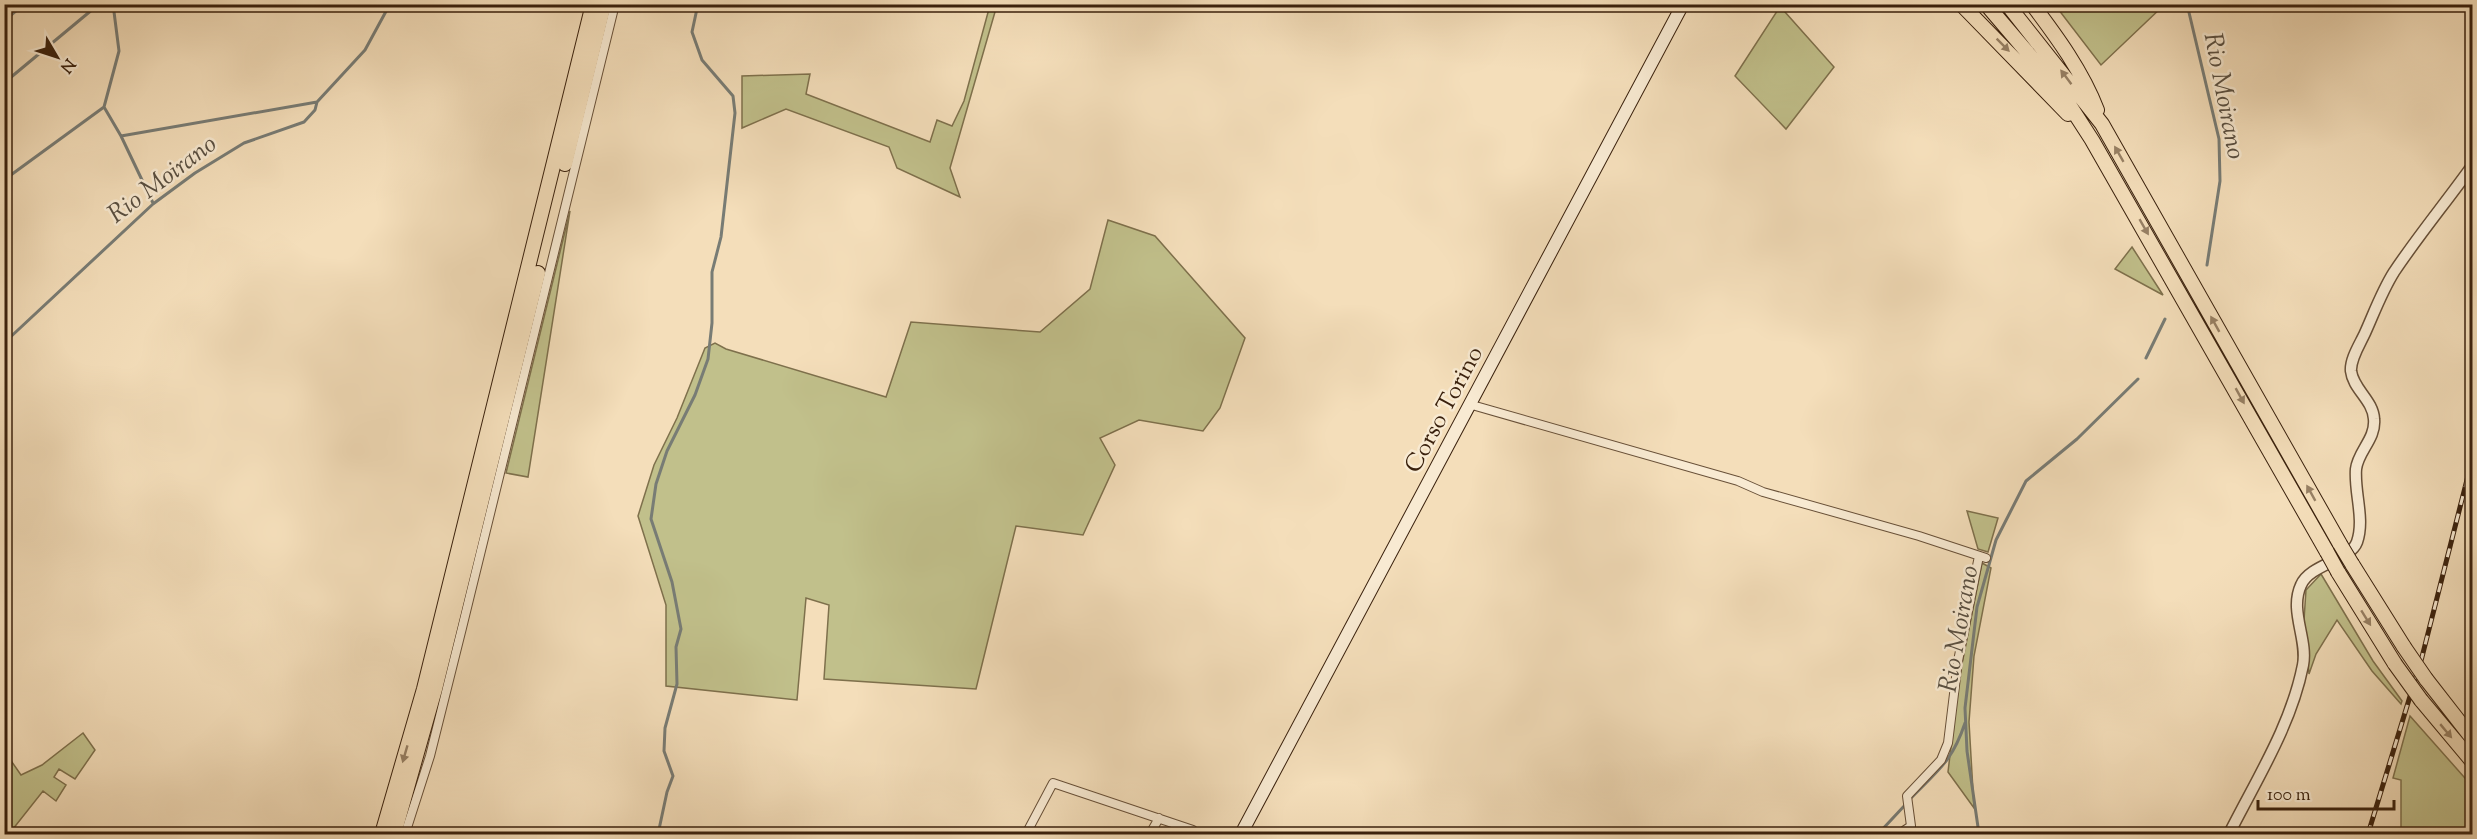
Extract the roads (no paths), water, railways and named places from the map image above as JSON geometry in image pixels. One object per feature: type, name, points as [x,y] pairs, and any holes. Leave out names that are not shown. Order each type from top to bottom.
[{"type":"main road","points":[[382,834],[424,689],[593,4]]},
{"type":"main road","points":[[394,834],[435,689],[604,4]]},
{"type":"main road","name":"Corso Torino","points":[[1241,834],[1472,405],[1683,4]]},
{"type":"main road","points":[[1960,4],[2092,140]]},
{"type":"main road","points":[[1986,4],[2061,92],[2092,140],[2338,572],[2395,664],[2421,700],[2472,761]]},
{"type":"main road","points":[[2007,4],[2102,124],[2352,564],[2426,679],[2472,738]]},
{"type":"main road","points":[[2032,4],[2059,40],[2089,89],[2102,124]]},
{"type":"street","points":[[405,834],[430,756],[615,4]]},
{"type":"street","points":[[2229,834],[2290,715],[2298,688],[2304,662],[2296,604],[2301,585],[2309,574],[2357,543],[2359,528],[2356,468],[2374,433],[2374,418],[2370,403],[2353,380],[2351,369],[2355,353],[2394,273],[2472,166]]},
{"type":"street","points":[[1472,405],[1738,481],[1763,492],[1919,536],[1982,557],[1956,670],[1948,743],[1941,760],[1907,796],[1911,826],[1899,834]]},
{"type":"street","points":[[1026,834],[1053,783],[1193,830],[1196,834]]},
{"type":"street","points":[[1150,834],[1159,818]]},
{"type":"waterway","points":[[4,21],[24,4]]},
{"type":"waterway","points":[[4,83],[99,4]]},
{"type":"waterway","points":[[113,4],[119,51],[104,107],[121,136]]},
{"type":"waterway","name":"Rio Moirano","points":[[4,343],[153,204],[195,173],[244,143],[304,122],[315,110],[317,102],[365,50],[390,4]]},
{"type":"waterway","name":"Rio Moirano","points":[[527,4],[533,4]]},
{"type":"waterway","points":[[658,834],[667,792],[673,776],[664,751],[665,728],[677,684],[676,647],[681,629],[672,582],[651,519],[656,484],[667,451],[695,395],[708,359],[712,323],[712,272],[721,237],[735,113],[733,96],[702,60],[692,32],[698,4]]},
{"type":"waterway","name":"Rio Moirano","points":[[2187,4],[2219,139],[2220,181],[2207,265]]},
{"type":"waterway","points":[[153,203],[121,136],[317,102]]},
{"type":"waterway","points":[[4,180],[104,107]]},
{"type":"waterway","name":"Rio Moirano","points":[[2146,358],[2165,319]]},
{"type":"waterway","name":"Rio Moirano","points":[[1979,834],[1967,751],[1965,708],[1977,607],[1996,540],[2026,481],[2077,439],[2138,379]]},
{"type":"waterway","points":[[1910,799],[1949,757],[1965,723]]},
{"type":"waterway","points":[[1878,834],[1906,804]]},
{"type":"railway","points":[[2368,834],[2422,657],[2472,460]]}]
